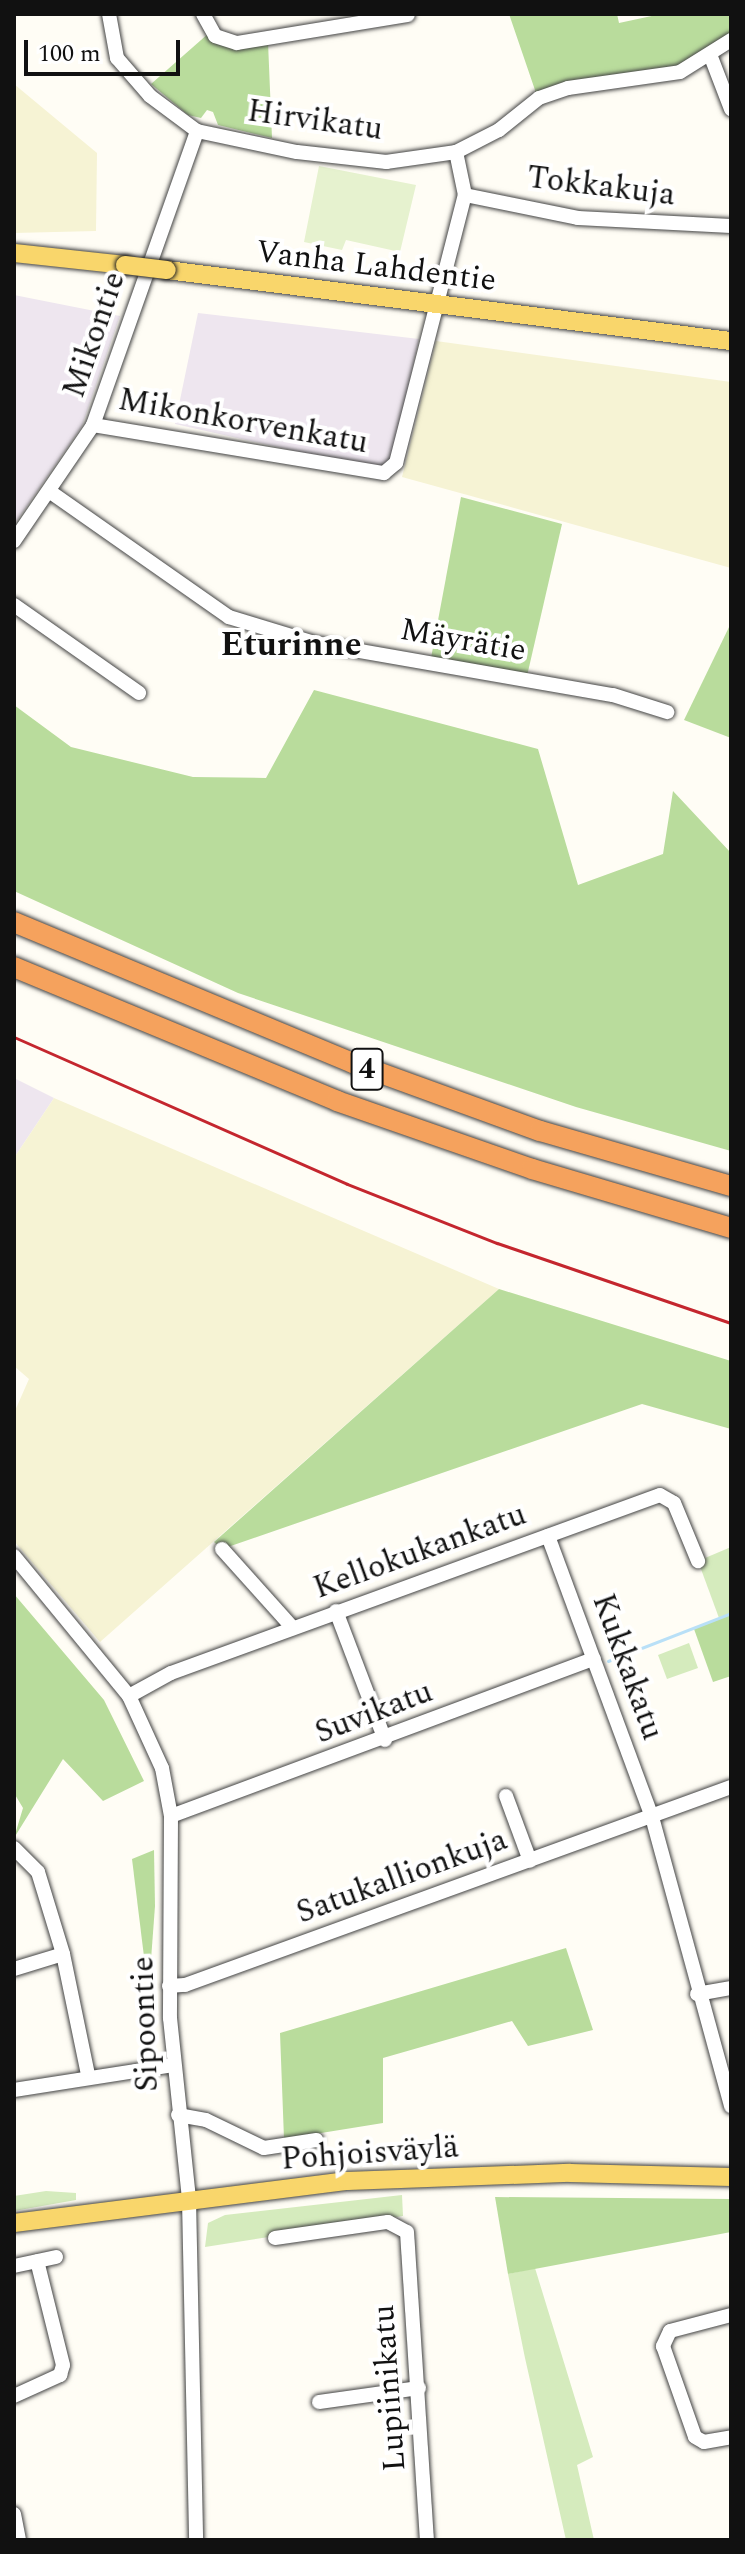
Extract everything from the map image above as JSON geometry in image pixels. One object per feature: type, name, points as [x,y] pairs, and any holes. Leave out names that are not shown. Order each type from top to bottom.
[{"type":"highway","name":"4","points":[[14,922],[353,1063],[540,1131],[731,1186]]},
{"type":"highway","name":"4","points":[[14,967],[337,1101],[532,1169],[731,1228]]},
{"type":"main road","name":"Vanha Lahdentie","points":[[14,253],[731,341]]},
{"type":"main road","name":"Pohjoisväylä","points":[[14,2223],[347,2181],[570,2173],[731,2177]]},
{"type":"street","points":[[109,14],[117,58],[150,96],[197,131]]},
{"type":"street","points":[[203,14],[215,36],[237,43],[408,15]]},
{"type":"street","name":"Hirvikatu","points":[[197,131],[297,152],[386,162],[456,152],[499,130],[539,98],[568,88],[652,79],[711,57],[731,40]]},
{"type":"street","points":[[711,57],[731,109]]},
{"type":"street","name":"Mikontie","points":[[14,541],[93,425],[197,131]]},
{"type":"street","points":[[437,306],[465,195],[456,152]]},
{"type":"street","name":"Tokkakuja","points":[[465,195],[578,218],[731,226]]},
{"type":"street","name":"Mikonkorvenkatu","points":[[93,425],[384,473],[396,463],[437,306]]},
{"type":"street","name":"Mäyrätie","points":[[49,491],[229,617],[314,643],[613,695],[667,712]]},
{"type":"street","points":[[14,605],[139,693]]},
{"type":"street","name":"Kellokukankatu","points":[[129,1696],[171,1673],[660,1495],[674,1503],[698,1561]]},
{"type":"street","name":"Kukkakatu","points":[[548,1536],[652,1817],[697,1994],[731,2106]]},
{"type":"street","points":[[222,1549],[293,1628]]},
{"type":"street","name":"Sipoontie","points":[[14,1556],[129,1696],[162,1768],[171,1816],[169,1986],[173,2065],[189,2200],[196,2540]]},
{"type":"street","points":[[336,1611],[385,1740]]},
{"type":"street","name":"Suvikatu","points":[[171,1816],[385,1740],[594,1659]]},
{"type":"street","name":"Satukallionkuja","points":[[169,1986],[189,1983],[731,1787]]},
{"type":"street","points":[[506,1796],[530,1861]]},
{"type":"street","points":[[14,1848],[38,1872],[63,1954],[88,2075]]},
{"type":"street","points":[[14,1969],[63,1954]]},
{"type":"street","points":[[697,1994],[731,1988]]},
{"type":"street","points":[[14,2090],[88,2075],[173,2065]]},
{"type":"street","points":[[178,2115],[206,2120],[264,2148],[316,2140]]},
{"type":"street","name":"Lupiinikatu","points":[[275,2238],[388,2222],[407,2232],[427,2540]]},
{"type":"street","points":[[14,2266],[56,2257]]},
{"type":"street","points":[[14,2396],[60,2375],[63,2365],[37,2261]]},
{"type":"street","points":[[731,2315],[670,2331],[663,2346],[695,2437],[704,2442],[731,2437]]},
{"type":"street","points":[[319,2402],[419,2388]]},
{"type":"street","points":[[14,2514],[19,2540]]},
{"type":"shaded area","points":[[14,84],[97,153],[96,231],[14,233]]},
{"type":"shaded area","points":[[14,295],[120,316],[82,426],[14,525]]},
{"type":"shaded area","points":[[198,313],[419,339],[392,461],[380,470],[175,424]]},
{"type":"shaded area","points":[[436,341],[731,382],[731,568],[402,477]]},
{"type":"shaded area","points":[[14,1078],[54,1098],[14,1158]]},
{"type":"shaded area","points":[[54,1098],[499,1289],[100,1642],[14,1541],[14,1413],[29,1379],[14,1366],[14,1158]]},
{"type":"green space","points":[[509,14],[617,14],[619,23],[661,14],[731,14],[731,33],[708,54],[676,67],[536,93]]},
{"type":"green space","points":[[209,33],[268,42],[272,138],[218,125],[213,112],[207,110],[201,118],[188,115],[151,84]]},
{"type":"green space","points":[[319,166],[416,185],[400,252],[346,240],[342,250],[304,242]]},
{"type":"green space","points":[[461,497],[562,524],[527,676],[431,658]]},
{"type":"green space","points":[[731,623],[731,738],[684,720]]},
{"type":"green space","points":[[314,690],[538,749],[578,885],[663,854],[673,791],[731,853],[731,1151],[576,1107],[238,993],[14,891],[14,705],[71,747],[193,777],[266,778]]},
{"type":"green space","points":[[499,1289],[731,1361],[731,1429],[642,1404],[222,1549],[214,1542]]},
{"type":"green space","points":[[731,1547],[731,1613],[719,1618],[698,1561]]},
{"type":"green space","points":[[14,1594],[104,1700],[144,1781],[103,1801],[63,1759],[14,1838],[23,1808],[14,1793]]},
{"type":"green space","points":[[731,1613],[731,1676],[713,1682],[694,1629]]},
{"type":"green space","points":[[689,1643],[698,1668],[667,1679],[658,1655]]},
{"type":"green space","points":[[154,1850],[155,1906],[150,1973],[146,1973],[132,1859]]},
{"type":"green space","points":[[566,1948],[593,2030],[528,2046],[512,2021],[383,2058],[383,2123],[284,2139],[280,2033]]},
{"type":"green space","points":[[46,2191],[76,2193],[76,2200],[14,2211],[14,2196]]},
{"type":"green space","points":[[402,2195],[403,2216],[205,2247],[208,2223],[225,2215]]},
{"type":"green space","points":[[495,2197],[731,2199],[731,2232],[508,2274]]},
{"type":"green space","points":[[535,2268],[593,2457],[577,2465],[594,2540],[566,2540],[525,2358],[508,2274]]},
{"type":"waterway","points":[[608,1661],[731,1613]]},
{"type":"railway","points":[[14,1037],[347,1184],[497,1243],[731,1323]]},
{"type":"district","name":"Eturinne","points":[[291,646]]}]
